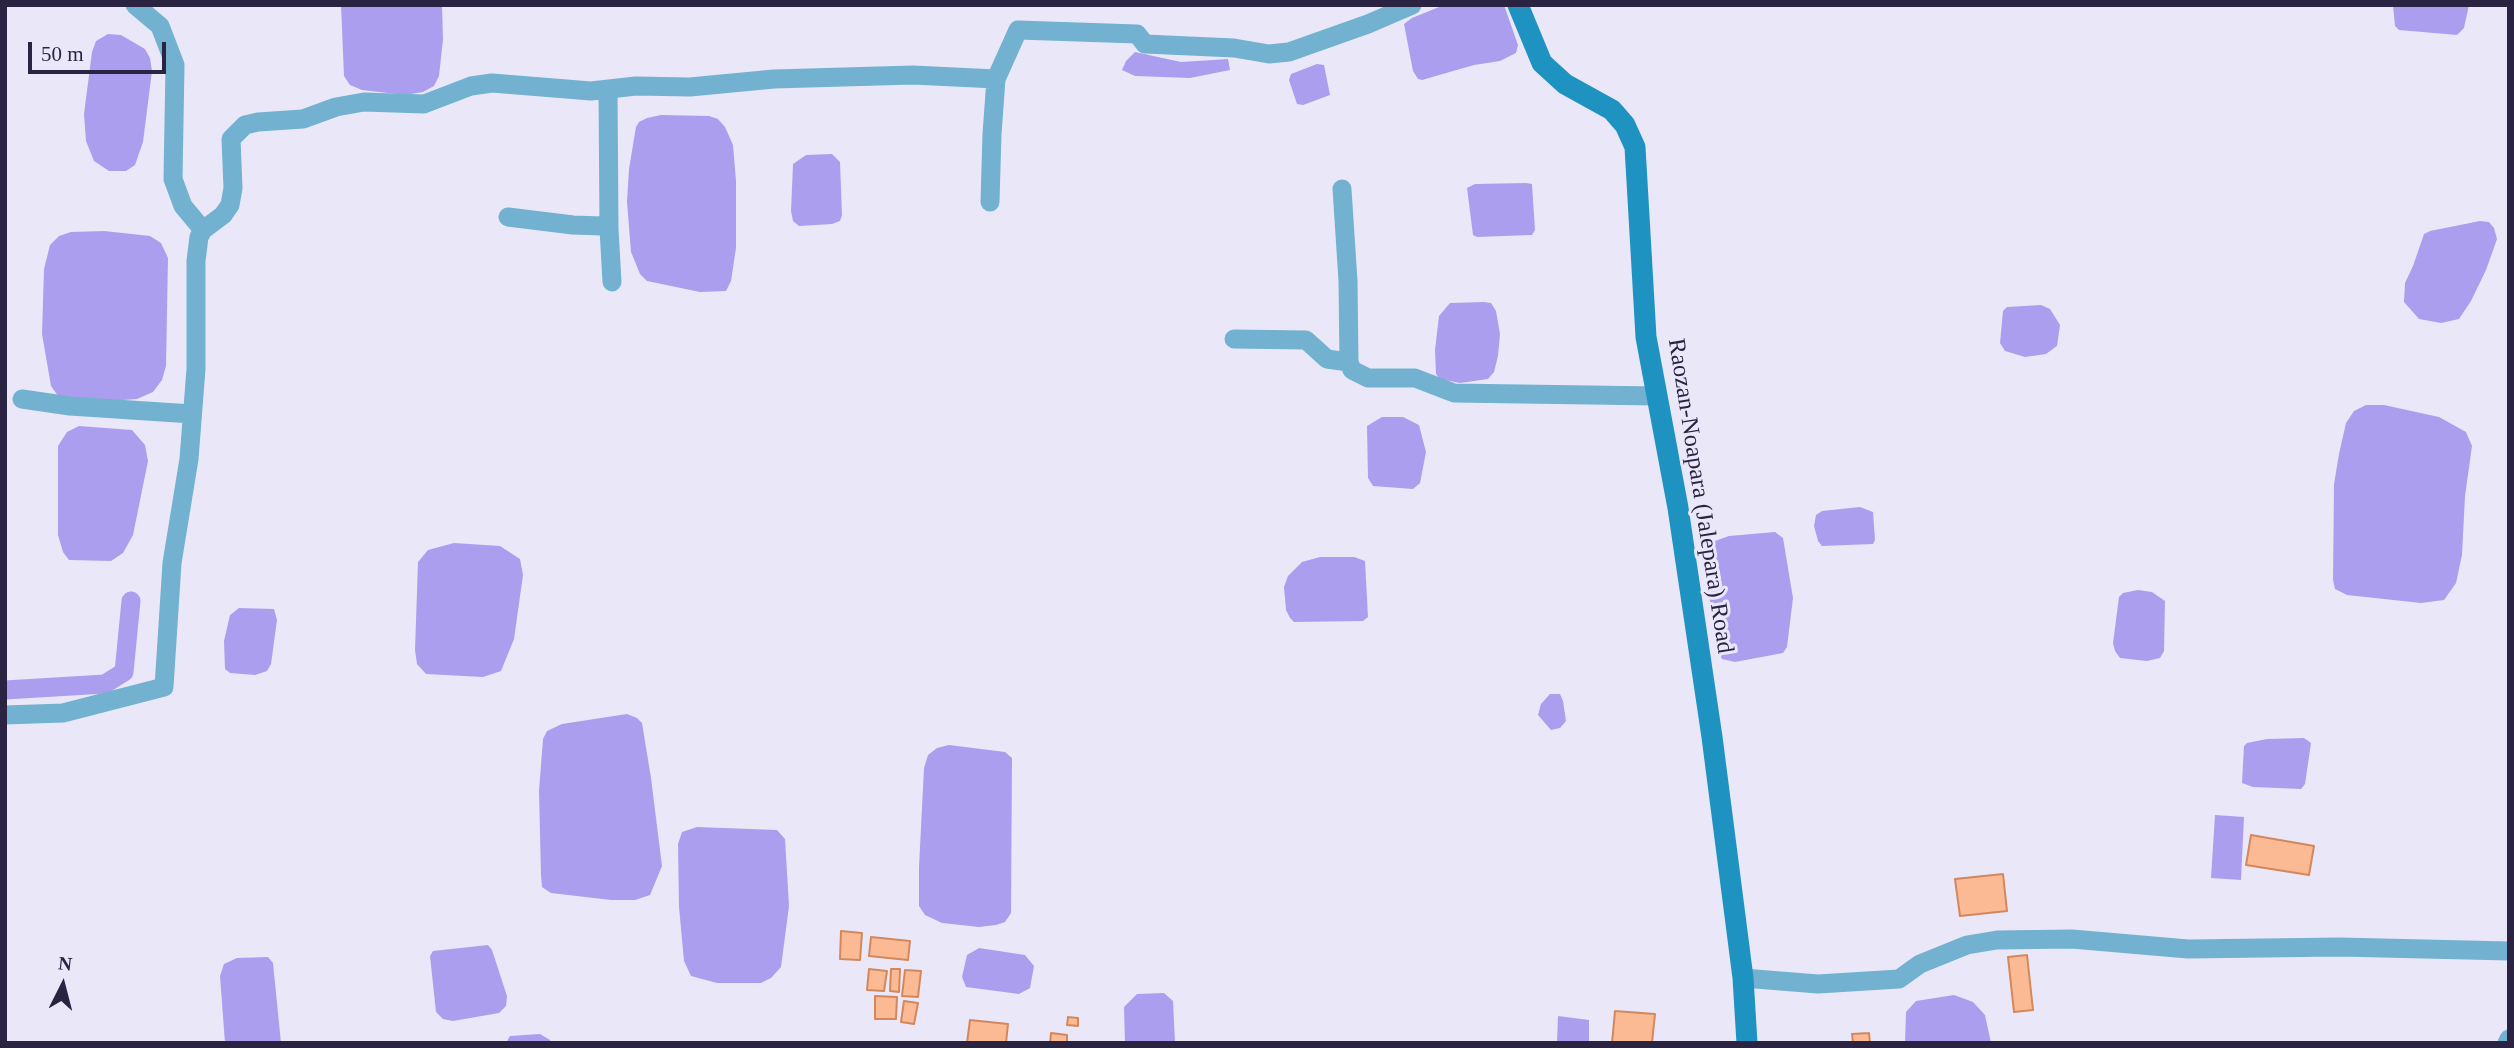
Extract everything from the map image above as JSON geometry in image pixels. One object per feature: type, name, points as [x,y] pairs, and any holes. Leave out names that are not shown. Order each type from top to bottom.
[{"type":"main road","name":"Raozan-Noapara (Jalepara) Road","points":[[1518,5],[1542,63],[1566,84],[1612,110],[1632,136],[1637,165],[1646,337],[1678,508],[1712,737],[1743,978],[1747,1043]]},
{"type":"street","points":[[135,5],[160,26],[175,65],[173,179],[183,206],[203,230]]},
{"type":"street","points":[[990,202],[996,79],[1018,30],[1137,34],[1145,44],[1234,48],[1269,54],[1289,52],[1313,44],[1412,5]]},
{"type":"street","points":[[5,715],[63,713],[164,687],[172,563],[188,459],[196,369],[195,261],[199,237],[203,230],[223,215],[230,205],[233,188],[231,139],[246,125],[303,118],[336,107],[364,102],[424,104],[471,86],[492,83],[591,91],[774,79],[913,75],[996,79]]},
{"type":"street","points":[[608,89],[612,282]]},
{"type":"street","points":[[1342,189],[1348,281],[1349,362],[1352,370],[1368,378],[1415,378],[1454,393],[1657,396]]},
{"type":"street","points":[[508,217],[573,225],[602,226],[609,221]]},
{"type":"street","points":[[1234,339],[1306,340],[1327,359],[1349,362]]},
{"type":"street","points":[[22,399],[70,406],[192,414]]},
{"type":"street","points":[[1743,978],[1818,984],[1899,979],[1920,964],[1967,945],[1997,940],[2072,939],[2188,949],[2340,947],[2509,951]]},
{"type":"shaded area","points":[[341,5],[442,5],[443,39],[439,76],[434,86],[423,92],[405,95],[362,90],[350,85],[344,76]]},
{"type":"shaded area","points":[[1444,5],[1504,5],[1518,45],[1516,53],[1500,61],[1418,79],[1413,71],[1404,24]]},
{"type":"shaded area","points":[[2393,5],[2469,5],[2464,28],[2457,35],[2399,30],[2395,26]]},
{"type":"shaded area","points":[[108,34],[121,35],[145,49],[152,71],[143,142],[135,165],[126,171],[109,171],[94,161],[86,141],[84,114],[92,52],[96,41]]},
{"type":"shaded area","points":[[1135,52],[1181,62],[1228,59],[1230,70],[1190,78],[1135,76],[1122,70]]},
{"type":"shaded area","points":[[1317,64],[1324,65],[1330,95],[1303,105],[1297,104],[1289,80],[1291,74]]},
{"type":"shaded area","points":[[661,115],[709,116],[718,119],[733,145],[736,248],[731,281],[726,291],[700,292],[647,281],[640,274],[631,252],[627,202],[636,127],[647,118]]},
{"type":"shaded area","points":[[832,154],[840,162],[840,221],[799,226],[793,221],[791,211],[793,164],[806,155]]},
{"type":"shaded area","points":[[1475,184],[1532,184],[1535,230],[1532,235],[1473,235],[1467,188]]},
{"type":"shaded area","points":[[2480,221],[2489,222],[2497,239],[2471,301],[2459,319],[2441,323],[2419,319],[2404,302],[2405,283],[2424,234]]},
{"type":"shaded area","points":[[104,231],[150,236],[161,243],[168,258],[166,366],[162,380],[153,392],[137,399],[110,401],[58,396],[51,386],[42,334],[44,269],[50,245],[59,236],[71,232]]},
{"type":"shaded area","points":[[1450,303],[1491,303],[1496,311],[1500,334],[1494,372],[1488,379],[1460,383],[1440,379],[1436,374],[1435,350],[1439,316]]},
{"type":"shaded area","points":[[2041,305],[2050,309],[2060,325],[2057,346],[2046,354],[2025,357],[2005,351],[2000,343],[2003,311],[2007,307]]},
{"type":"shaded area","points":[[2366,405],[2384,405],[2439,417],[2466,432],[2472,446],[2465,496],[2462,555],[2456,583],[2444,600],[2421,603],[2347,595],[2335,589],[2334,484],[2339,454],[2346,423],[2354,411]]},
{"type":"shaded area","points":[[1382,417],[1403,417],[1419,425],[1426,452],[1420,483],[1413,489],[1373,486],[1368,478],[1367,426]]},
{"type":"shaded area","points":[[79,426],[132,430],[145,445],[148,461],[133,535],[123,553],[111,561],[69,560],[63,552],[58,535],[58,446],[67,432]]},
{"type":"shaded area","points":[[1860,507],[1873,512],[1873,544],[1822,546],[1814,526],[1816,515],[1822,511]]},
{"type":"shaded area","points":[[1775,532],[1783,538],[1793,598],[1787,647],[1783,653],[1735,662],[1722,659],[1711,614],[1706,558],[1709,547],[1715,541],[1729,536]]},
{"type":"shaded area","points":[[454,543],[500,546],[520,559],[523,575],[514,639],[501,671],[483,677],[426,674],[417,664],[415,650],[418,562],[428,550]]},
{"type":"shaded area","points":[[1320,557],[1354,557],[1365,561],[1368,617],[1363,621],[1294,622],[1290,618],[1286,610],[1284,587],[1288,576],[1302,562]]},
{"type":"shaded area","points":[[2138,590],[2152,592],[2165,601],[2164,651],[2160,658],[2147,661],[2120,658],[2113,643],[2119,597],[2123,593]]},
{"type":"shaded area","points":[[239,608],[274,609],[277,620],[271,664],[267,671],[255,675],[230,673],[225,669],[224,641],[230,615]]},
{"type":"shaded area","points":[[1550,694],[1560,694],[1566,721],[1560,728],[1551,730],[1538,715],[1541,704]]},
{"type":"shaded area","points":[[627,714],[642,723],[651,778],[662,866],[650,895],[635,900],[611,900],[551,893],[542,887],[541,875],[539,791],[543,739],[547,731],[562,724]]},
{"type":"shaded area","points":[[2304,738],[2311,743],[2305,784],[2301,789],[2253,787],[2242,783],[2244,746],[2247,743],[2267,739]]},
{"type":"shaded area","points":[[949,745],[1005,752],[1012,758],[1011,913],[1005,922],[996,925],[979,927],[942,923],[925,915],[919,906],[924,768],[928,755],[937,748]]},
{"type":"shaded area","points":[[2215,815],[2244,817],[2241,880],[2211,878]]},
{"type":"shaded area","points":[[697,827],[777,830],[785,839],[789,906],[781,967],[771,978],[761,983],[717,983],[691,976],[684,961],[679,907],[678,844],[682,832]]},
{"type":"shaded area","points":[[488,945],[507,996],[506,1006],[499,1013],[453,1021],[443,1019],[436,1012],[430,956],[433,951]]},
{"type":"shaded area","points":[[979,948],[1025,955],[1034,966],[1030,988],[1019,994],[966,987],[962,977],[967,955]]},
{"type":"shaded area","points":[[268,957],[273,963],[281,1043],[225,1043],[220,976],[224,964],[237,958]]},
{"type":"shaded area","points":[[1164,993],[1173,1001],[1175,1043],[1125,1043],[1124,1007],[1137,994]]},
{"type":"shaded area","points":[[1954,995],[1973,1002],[1985,1015],[1991,1043],[1905,1043],[1906,1012],[1916,1001]]},
{"type":"shaded area","points":[[1558,1016],[1589,1020],[1589,1043],[1557,1043]]},
{"type":"shaded area","points":[[540,1034],[551,1043],[506,1043],[510,1036]]},
{"type":"building","points":[[2251,835],[2314,846],[2309,875],[2246,865]]},
{"type":"building","points":[[2003,874],[2007,911],[1960,916],[1955,879]]},
{"type":"building","points":[[841,931],[862,933],[860,960],[840,959]]},
{"type":"building","points":[[871,937],[910,941],[908,960],[869,956]]},
{"type":"building","points":[[2027,955],[2033,1010],[2014,1012],[2008,957]]},
{"type":"building","points":[[869,969],[887,971],[884,991],[867,990]]},
{"type":"building","points":[[891,969],[900,969],[899,992],[890,991]]},
{"type":"building","points":[[905,970],[921,971],[918,997],[902,996]]},
{"type":"building","points":[[875,996],[897,997],[896,1019],[875,1019]]},
{"type":"building","points":[[904,1001],[918,1003],[914,1024],[901,1022]]},
{"type":"building","points":[[1615,1011],[1655,1014],[1652,1043],[1612,1043]]},
{"type":"building","points":[[1068,1017],[1078,1018],[1078,1026],[1067,1025]]},
{"type":"building","points":[[970,1020],[1008,1024],[1006,1043],[967,1043]]},
{"type":"building","points":[[1051,1033],[1067,1035],[1067,1043],[1050,1043]]},
{"type":"building","points":[[1869,1033],[1870,1043],[1853,1043],[1852,1034]]},
{"type":"waterway","points":[[5,690],[105,684],[124,672],[131,601]]}]
